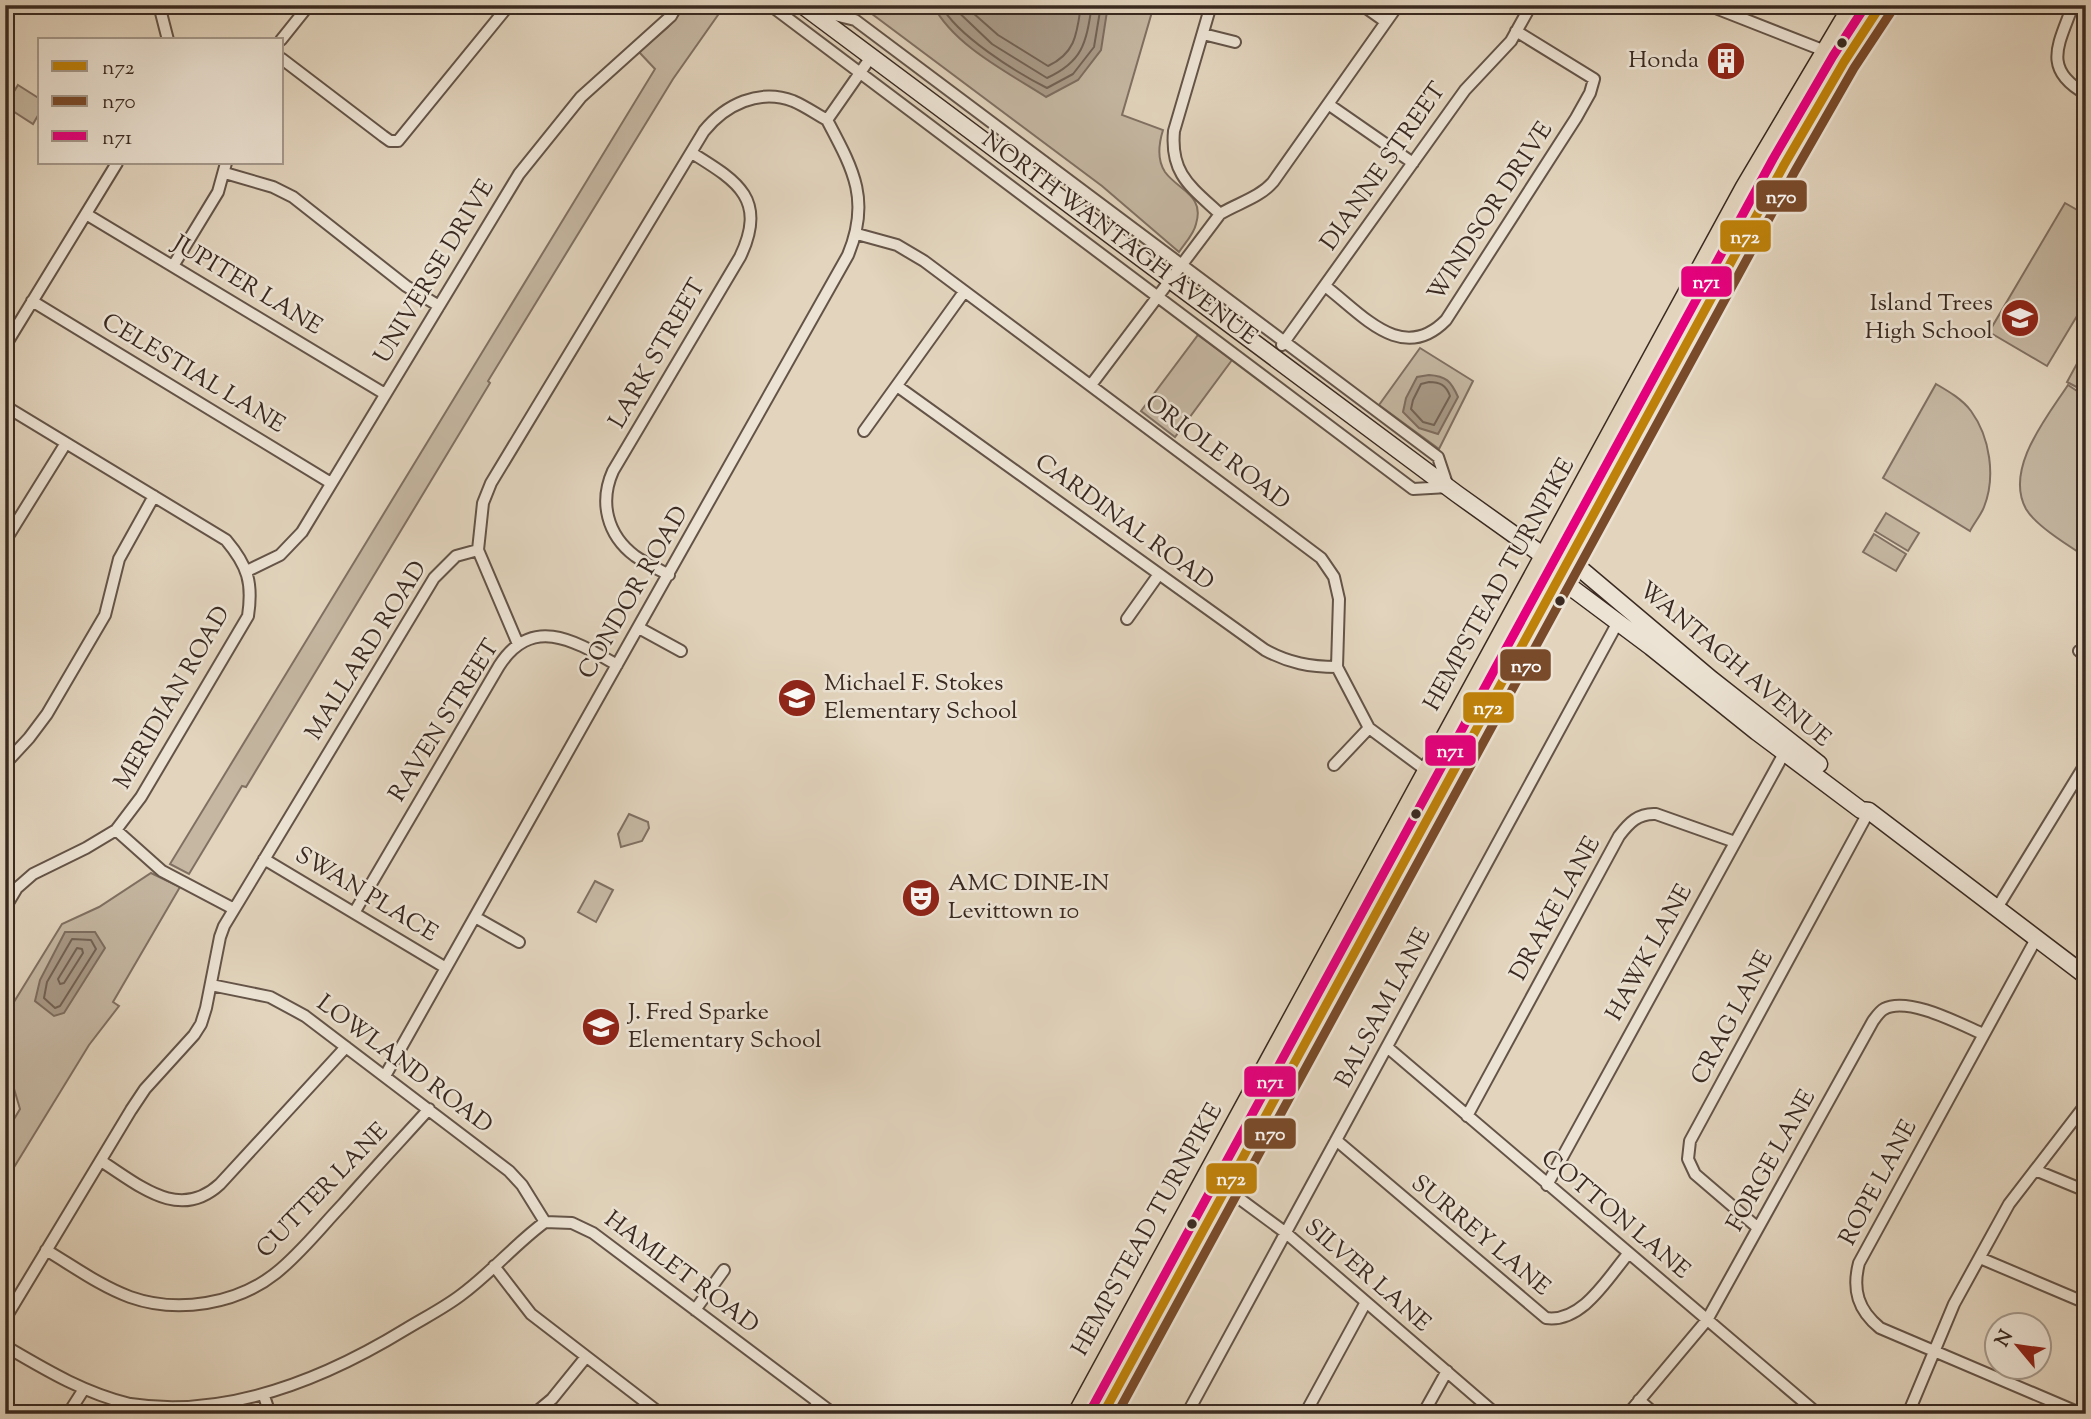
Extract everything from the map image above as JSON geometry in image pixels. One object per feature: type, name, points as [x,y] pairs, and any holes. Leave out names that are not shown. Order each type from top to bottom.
[{"type":"main road","name":"HEMPSTEAD TURNPIKE","points":[[1077,1414],[1756,167],[1853,5]]},
{"type":"main road","name":"HEMPSTEAD TURNPIKE","points":[[1103,1414],[1788,157],[1881,5]]},
{"type":"main road","name":"NORTH WANTAGH AVENUE","points":[[803,6],[1448,487],[1545,556]]},
{"type":"main road","name":"WANTAGH AVENUE","points":[[1545,556],[1562,569],[1572,588],[1787,747]]},
{"type":"main road","name":"WANTAGH AVENUE","points":[[1562,569],[1583,571],[1861,810],[1869,811],[2086,976]]},
{"type":"main road","points":[[1330,948],[1350,960]]},
{"type":"main road","points":[[1266,1114],[1283,1060],[1331,970],[1333,961],[1330,948]]},
{"type":"street","points":[[159,5],[167,38]]},
{"type":"street","points":[[283,38],[309,5]]},
{"type":"street","points":[[284,61],[390,141],[398,141],[509,5]]},
{"type":"street","name":"UNIVERSE DRIVE","points":[[247,571],[279,555],[302,532],[519,174],[581,97],[671,16],[677,5]]},
{"type":"street","name":"NORTH WANTAGH AVENUE","points":[[770,5],[1413,489],[1448,487],[1437,457],[855,20],[803,6]]},
{"type":"street","points":[[1211,5],[1174,131],[1173,157],[1186,182],[1220,214]]},
{"type":"street","points":[[1362,5],[1386,22]]},
{"type":"street","points":[[1091,385],[1220,214],[1266,190],[1398,5]]},
{"type":"street","name":"DIANNE STREET","points":[[1274,356],[1465,90],[1505,48],[1531,5]]},
{"type":"street","points":[[1708,5],[1825,51],[1844,62]]},
{"type":"street","points":[[2073,5],[2056,52],[2056,65],[2063,78],[2086,94]]},
{"type":"street","name":"WINDSOR DRIVE","points":[[1325,286],[1383,331],[1398,338],[1410,340],[1423,337],[1436,331],[1446,320],[1591,93],[1594,79],[1516,31]]},
{"type":"street","points":[[1203,34],[1236,42]]},
{"type":"street","points":[[518,644],[478,550],[483,503],[491,483],[714,119],[731,106],[766,97],[795,102],[827,120],[872,57]]},
{"type":"street","points":[[1328,104],[1413,163]]},
{"type":"street","name":"CONDOR ROAD","points":[[385,1076],[839,273],[857,234],[859,200],[855,177],[827,120]]},
{"type":"street","name":"LARK STREET","points":[[669,575],[635,556],[620,541],[609,523],[606,494],[613,471],[740,257],[750,232],[750,209],[742,190],[730,177],[692,153]]},
{"type":"street","points":[[5,345],[116,164]]},
{"type":"street","points":[[173,266],[218,192],[226,168],[293,197],[406,286],[439,306]]},
{"type":"street","name":"JUPITER LANE","points":[[86,214],[386,394]]},
{"type":"street","name":"ORIOLE ROAD","points":[[857,234],[912,253],[1321,558],[1334,577],[1339,599],[1337,667],[1369,728],[1446,782]]},
{"type":"street","points":[[864,431],[964,292]]},
{"type":"street","name":"CELESTIAL LANE","points":[[32,302],[331,483]]},
{"type":"street","name":"CARDINAL ROAD","points":[[897,386],[1265,650],[1298,665],[1337,667]]},
{"type":"street","name":"MERIDIAN ROAD","points":[[5,406],[226,540],[239,555],[247,571],[250,600],[248,616],[141,797],[116,830],[33,874],[17,888],[5,908]]},
{"type":"street","points":[[5,541],[66,443]]},
{"type":"street","points":[[5,764],[47,714],[99,626],[111,598],[119,559],[154,496]]},
{"type":"street","name":"MALLARD ROAD","points":[[5,1318],[145,1089],[194,1035],[206,1008],[219,937],[434,578],[456,556],[478,550]]},
{"type":"street","points":[[1127,619],[1159,574]]},
{"type":"street","name":"BALSAM LANE","points":[[1187,1414],[1618,622]]},
{"type":"street","points":[[639,628],[681,651]]},
{"type":"street","name":"RAVEN STREET","points":[[354,913],[507,654],[518,644],[533,638],[554,636],[576,643],[617,665]]},
{"type":"street","points":[[1334,765],[1369,728]]},
{"type":"street","name":"HAWK LANE","points":[[1547,1185],[1787,747]]},
{"type":"street","points":[[1997,908],[2086,763]]},
{"type":"street","name":"CRAG LANE","points":[[1758,1228],[1695,1174],[1688,1159],[1690,1141],[1869,811]]},
{"type":"street","name":"DRAKE LANE","points":[[1467,1116],[1628,824],[1643,815],[1656,814],[1735,842]]},
{"type":"street","points":[[116,830],[162,871],[234,909]]},
{"type":"street","name":"SWAN PLACE","points":[[264,859],[446,968]]},
{"type":"street","points":[[475,917],[519,942]]},
{"type":"street","name":"ROPE LANE","points":[[2036,939],[1859,1262],[1856,1294],[1868,1318],[1880,1328],[2082,1414]]},
{"type":"street","name":"LOWLAND ROAD","points":[[211,985],[252,992],[283,1002],[305,1016],[509,1171],[522,1185],[545,1222]]},
{"type":"street","name":"FORGE LANE","points":[[1628,1414],[1707,1320],[1866,1033],[1881,1012],[1894,1006],[1914,1007],[1983,1034]]},
{"type":"street","points":[[101,1161],[170,1200],[192,1201],[204,1196],[220,1184],[346,1047]]},
{"type":"street","name":"COTTON LANE","points":[[1387,1047],[1818,1414]]},
{"type":"street","points":[[1908,1414],[1954,1304],[2009,1205],[2086,1104]]},
{"type":"street","name":"CUTTER LANE","points":[[46,1250],[111,1289],[149,1302],[199,1304],[237,1295],[262,1283],[294,1257],[429,1109]]},
{"type":"street","name":"SURREY LANE","points":[[1336,1140],[1546,1318],[1567,1318],[1580,1310],[1628,1254]]},
{"type":"street","points":[[2035,1170],[2086,1191]]},
{"type":"street","name":"SILVER LANE","points":[[1206,1177],[1286,1233],[1496,1414]]},
{"type":"street","points":[[5,1346],[60,1378],[131,1404],[172,1411],[230,1404],[318,1378],[367,1353],[458,1297],[545,1222]]},
{"type":"street","name":"HAMLET ROAD","points":[[545,1222],[572,1223],[593,1233],[834,1414]]},
{"type":"street","points":[[1980,1258],[2086,1303]]},
{"type":"street","points":[[494,1266],[531,1314],[661,1414]]},
{"type":"street","points":[[695,1310],[724,1270]]},
{"type":"street","points":[[1305,1414],[1366,1302]]},
{"type":"street","points":[[534,1414],[552,1399],[586,1357]]},
{"type":"street","points":[[1423,1414],[1447,1371]]},
{"type":"street","points":[[68,1414],[84,1389]]},
{"type":"street","points":[[264,1396],[270,1414]]},
{"type":"street","points":[[1639,1400],[1655,1414]]},
{"type":"street","points":[[810,1414],[818,1402]]},
{"type":"shaded area","points":[[687,5],[725,5],[673,79],[488,381],[490,383],[246,787],[242,786],[189,874],[170,864],[655,69],[639,52],[668,27]]},
{"type":"shaded area","points":[[860,5],[1154,5],[1122,115],[1163,130],[1160,140],[1162,167],[1197,206],[1195,228],[1179,252],[1102,186]]},
{"type":"shaded area","points":[[18,85],[38,98],[38,115],[33,124],[5,106]]},
{"type":"shaded area","points":[[2065,203],[2086,215],[2086,301],[2047,366],[1989,332]]},
{"type":"shaded area","points":[[1198,335],[1232,360],[1175,437],[1141,411]]},
{"type":"shaded area","points":[[2086,347],[2086,392],[2067,382]]},
{"type":"shaded area","points":[[1420,348],[1473,381],[1439,449],[1379,405]]},
{"type":"shaded area","points":[[1936,384],[1959,399],[1971,411],[1987,445],[1990,470],[1988,495],[1983,510],[1970,531],[1883,478]]},
{"type":"shaded area","points":[[2068,385],[2086,397],[2086,557],[2037,522],[2026,509],[2021,494],[2020,477],[2031,444]]},
{"type":"shaded area","points":[[1886,513],[1919,533],[1908,551],[1875,531]]},
{"type":"shaded area","points":[[1874,534],[1906,554],[1896,571],[1863,552]]},
{"type":"shaded area","points":[[629,814],[648,822],[649,828],[642,841],[621,847],[618,834]]},
{"type":"shaded area","points":[[151,873],[180,887],[113,1002],[119,1006],[89,1045],[5,1182],[5,1134],[20,1109],[12,1082],[9,1010],[62,924],[99,907]]},
{"type":"shaded area","points":[[595,881],[613,890],[596,922],[578,912]]},
{"type":"water","points":[[933,5],[1108,5],[1101,50],[1078,80],[1046,97],[968,46],[942,20]]},
{"type":"water","points":[[1429,375],[1447,380],[1458,397],[1438,434],[1419,428],[1403,412],[1406,398],[1417,377]]},
{"type":"water","points":[[65,932],[95,932],[105,948],[64,1013],[54,1016],[35,1001],[40,980]]},
{"type":"transit line","name":"n71","points":[[1092,1408],[1773,159],[1866,5]]},
{"type":"transit line","name":"n72","points":[[1103,1414],[1784,165],[1881,5]]},
{"type":"transit line","name":"n70","points":[[1117,1414],[1795,171],[1854,68],[1891,12]]},
{"type":"place","name":"Honda","points":[[1726,61]]},
{"type":"place","name":"Island Trees High School","points":[[2020,318]]},
{"type":"place","name":"Michael F. Stokes Elementary School","points":[[797,698]]},
{"type":"place","name":"AMC DINE-IN Levittown 10","points":[[921,898]]},
{"type":"place","name":"J. Fred Sparke Elementary School","points":[[601,1027]]}]
